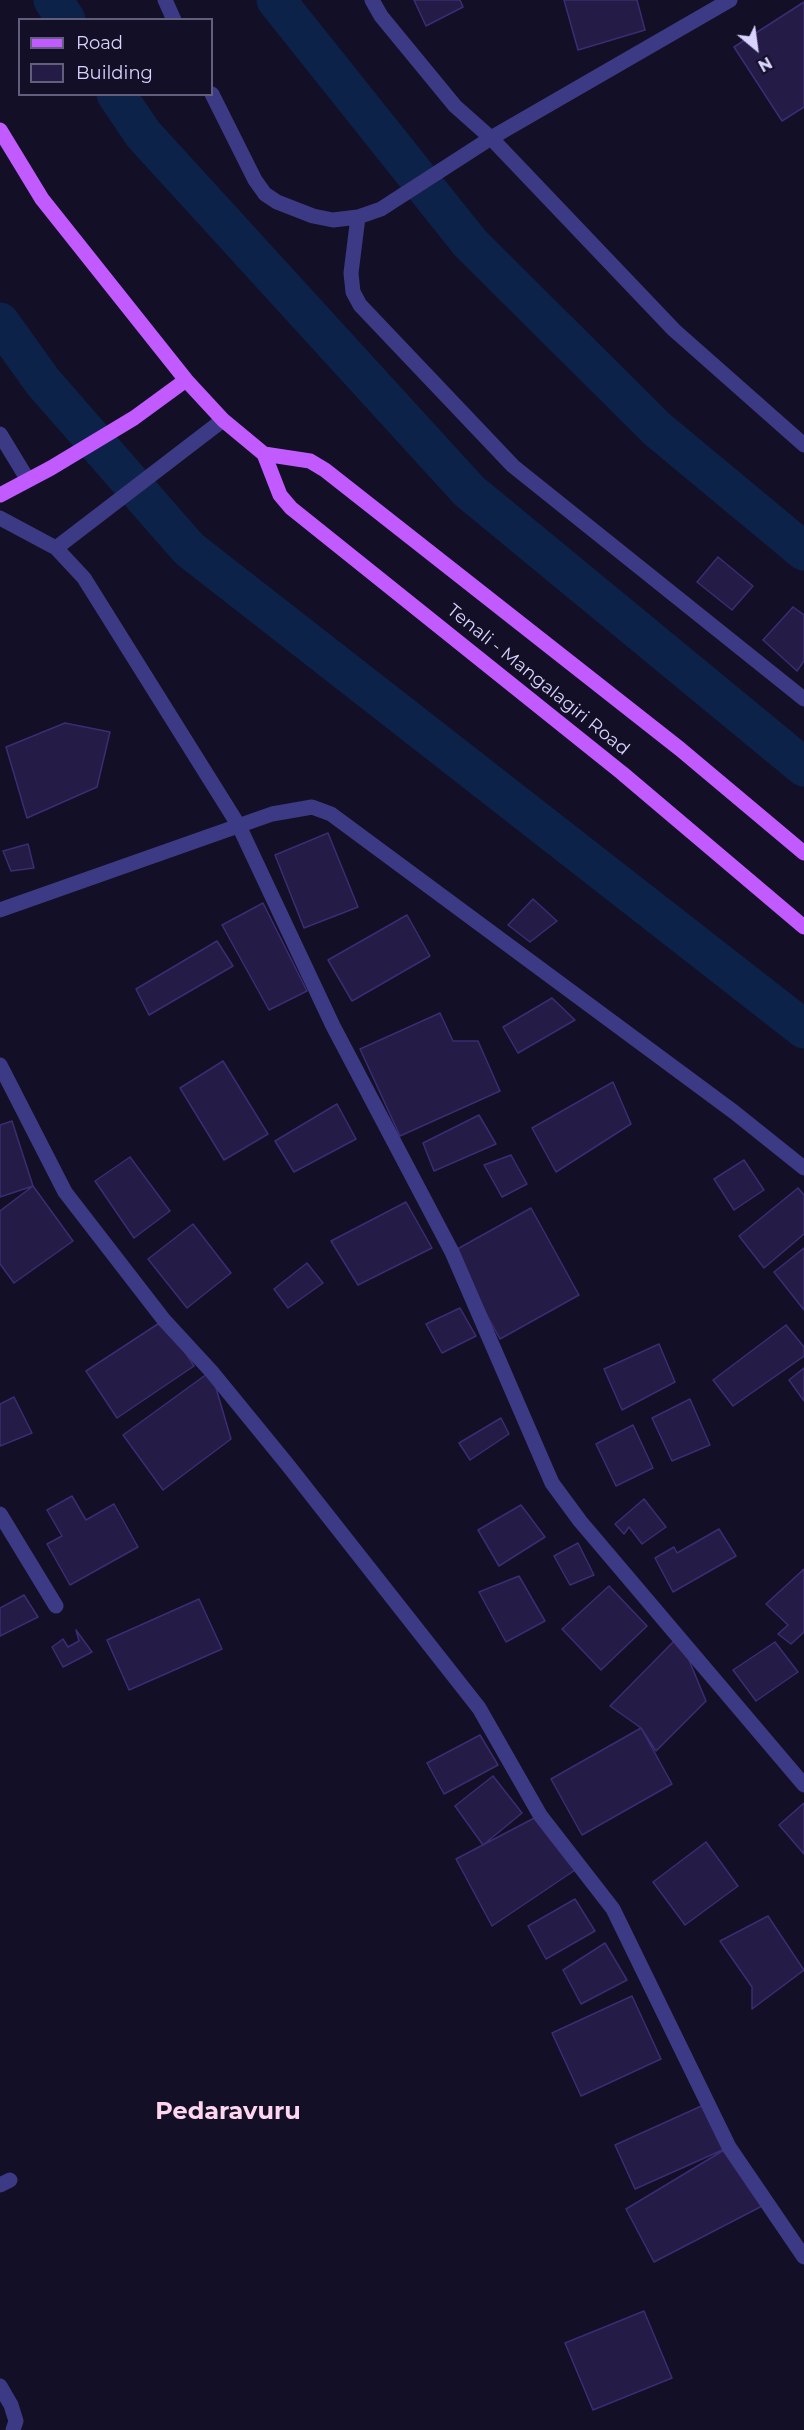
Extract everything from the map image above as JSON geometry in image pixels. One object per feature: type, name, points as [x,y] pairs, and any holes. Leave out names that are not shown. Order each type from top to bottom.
[{"type":"main road","points":[[0,130],[42,199],[186,381],[223,420],[264,454],[310,461],[325,470],[680,749],[804,853]]},
{"type":"main road","points":[[0,495],[51,468],[134,418],[186,381]]},
{"type":"main road","name":"Tenali - Mangalagiri Road","points":[[264,454],[280,495],[291,508],[622,773],[804,927]]},
{"type":"street","points":[[165,0],[173,18]]},
{"type":"street","points":[[372,0],[381,16],[455,105],[491,138],[674,330],[804,445]]},
{"type":"street","points":[[213,96],[255,180],[265,194],[278,202],[313,216],[333,220],[358,217],[381,209],[491,138],[730,0]]},
{"type":"street","points":[[358,217],[351,273],[353,292],[360,305],[513,466],[804,699]]},
{"type":"street","points":[[56,548],[223,420]]},
{"type":"street","points":[[0,434],[28,480]]},
{"type":"street","points":[[0,518],[56,548],[84,578],[239,826],[333,1026],[452,1252],[552,1483],[580,1521],[804,1785]]},
{"type":"street","points":[[0,910],[239,826],[292,809],[312,807],[331,814],[734,1112],[804,1168]]},
{"type":"street","points":[[0,1065],[65,1192],[164,1320],[211,1371],[287,1464],[478,1708],[540,1815],[613,1909],[729,2147],[804,2257]]},
{"type":"street","points":[[0,1514],[56,1606]]},
{"type":"street","points":[[0,2386],[11,2405],[16,2421],[14,2430]]},
{"type":"building","points":[[414,0],[460,0],[463,7],[426,26]]},
{"type":"building","points":[[564,0],[637,0],[645,30],[578,50]]},
{"type":"building","points":[[804,2],[804,107],[782,121],[734,47]]},
{"type":"building","points":[[718,557],[753,586],[732,610],[697,582]]},
{"type":"building","points":[[793,607],[804,615],[804,661],[797,671],[763,640]]},
{"type":"building","points":[[65,723],[110,732],[97,787],[27,818],[6,747]]},
{"type":"building","points":[[328,833],[358,907],[304,928],[275,855]]},
{"type":"building","points":[[28,844],[34,868],[11,871],[3,851]]},
{"type":"building","points":[[533,899],[557,921],[530,942],[508,925]]},
{"type":"building","points":[[263,903],[307,991],[269,1010],[222,925]]},
{"type":"building","points":[[407,915],[430,956],[352,1001],[328,960]]},
{"type":"building","points":[[217,941],[233,966],[149,1015],[136,989]]},
{"type":"building","points":[[552,998],[575,1020],[518,1053],[503,1027]]},
{"type":"building","points":[[440,1013],[453,1041],[478,1041],[500,1091],[400,1136],[360,1049]]},
{"type":"building","points":[[223,1061],[268,1134],[224,1160],[180,1088]]},
{"type":"building","points":[[613,1082],[631,1124],[556,1172],[532,1128]]},
{"type":"building","points":[[337,1104],[356,1139],[294,1172],[275,1141]]},
{"type":"building","points":[[479,1115],[496,1144],[434,1171],[423,1143]]},
{"type":"building","points":[[12,1121],[33,1186],[0,1197],[0,1125]]},
{"type":"building","points":[[511,1155],[527,1184],[502,1197],[484,1165]]},
{"type":"building","points":[[130,1157],[170,1211],[134,1238],[95,1181]]},
{"type":"building","points":[[744,1160],[764,1190],[734,1210],[714,1179]]},
{"type":"building","points":[[33,1186],[73,1241],[14,1283],[0,1264],[0,1211]]},
{"type":"building","points":[[798,1188],[804,1195],[804,1234],[764,1268],[739,1236]]},
{"type":"building","points":[[406,1202],[432,1248],[358,1285],[331,1241]]},
{"type":"building","points":[[531,1208],[579,1295],[500,1339],[452,1252]]},
{"type":"building","points":[[193,1224],[231,1273],[187,1308],[148,1259]]},
{"type":"building","points":[[804,1248],[804,1310],[774,1272]]},
{"type":"building","points":[[307,1263],[323,1283],[288,1308],[274,1289]]},
{"type":"building","points":[[460,1308],[476,1336],[442,1353],[426,1324]]},
{"type":"building","points":[[164,1320],[194,1366],[117,1418],[86,1371]]},
{"type":"building","points":[[786,1325],[804,1347],[804,1356],[733,1406],[713,1380]]},
{"type":"building","points":[[659,1344],[675,1382],[622,1410],[604,1369]]},
{"type":"building","points":[[804,1368],[804,1401],[789,1380]]},
{"type":"building","points":[[211,1371],[231,1439],[163,1490],[123,1435]]},
{"type":"building","points":[[14,1397],[32,1433],[0,1446],[0,1404]]},
{"type":"building","points":[[690,1399],[710,1445],[672,1461],[652,1418]]},
{"type":"building","points":[[501,1418],[509,1434],[470,1460],[459,1443]]},
{"type":"building","points":[[633,1425],[653,1468],[616,1486],[596,1444]]},
{"type":"building","points":[[72,1496],[86,1520],[114,1504],[138,1547],[70,1585],[47,1544],[62,1536],[47,1510]]},
{"type":"building","points":[[644,1499],[666,1527],[642,1544],[629,1527],[624,1534],[615,1524]]},
{"type":"building","points":[[521,1505],[545,1537],[499,1566],[478,1530]]},
{"type":"building","points":[[719,1529],[736,1556],[673,1592],[655,1558],[674,1547],[677,1553]]},
{"type":"building","points":[[578,1543],[594,1575],[570,1585],[554,1556]]},
{"type":"building","points":[[804,1569],[804,1632],[791,1644],[778,1634],[788,1625],[766,1604]]},
{"type":"building","points":[[519,1576],[545,1621],[506,1642],[479,1592]]},
{"type":"building","points":[[609,1586],[647,1626],[601,1670],[562,1629]]},
{"type":"building","points":[[24,1595],[38,1617],[0,1636],[0,1608]]},
{"type":"building","points":[[199,1599],[222,1649],[129,1690],[107,1640]]},
{"type":"building","points":[[76,1630],[92,1652],[63,1667],[52,1647],[63,1639],[68,1647],[79,1641]]},
{"type":"building","points":[[679,1636],[706,1701],[656,1751],[641,1728],[610,1706]]},
{"type":"building","points":[[775,1642],[798,1672],[756,1701],[733,1670]]},
{"type":"building","points":[[641,1728],[672,1784],[582,1835],[551,1779]]},
{"type":"building","points":[[480,1735],[498,1765],[444,1794],[427,1763]]},
{"type":"building","points":[[493,1776],[522,1813],[483,1845],[455,1806]]},
{"type":"building","points":[[804,1803],[804,1854],[779,1825]]},
{"type":"building","points":[[540,1815],[581,1866],[492,1926],[456,1859]]},
{"type":"building","points":[[706,1842],[738,1886],[685,1925],[653,1882]]},
{"type":"building","points":[[575,1899],[595,1931],[546,1959],[528,1926]]},
{"type":"building","points":[[768,1916],[804,1970],[752,2009],[752,1987],[720,1941]]},
{"type":"building","points":[[605,1943],[627,1980],[581,2004],[563,1970]]},
{"type":"building","points":[[632,1996],[661,2059],[581,2096],[552,2033]]},
{"type":"building","points":[[708,2103],[729,2147],[635,2189],[615,2145]]},
{"type":"building","points":[[729,2147],[766,2204],[654,2262],[626,2209]]},
{"type":"building","points":[[644,2311],[672,2378],[593,2410],[565,2343]]},
{"type":"waterway","points":[[53,0],[65,18]]},
{"type":"waterway","points":[[276,0],[470,243],[657,429],[804,551]]},
{"type":"waterway","points":[[117,96],[143,134],[469,491],[804,767]]},
{"type":"waterway","points":[[0,322],[43,382],[189,549],[804,1029]]},
{"type":"district","name":"Pedaravuru","points":[[228,2112]]}]
